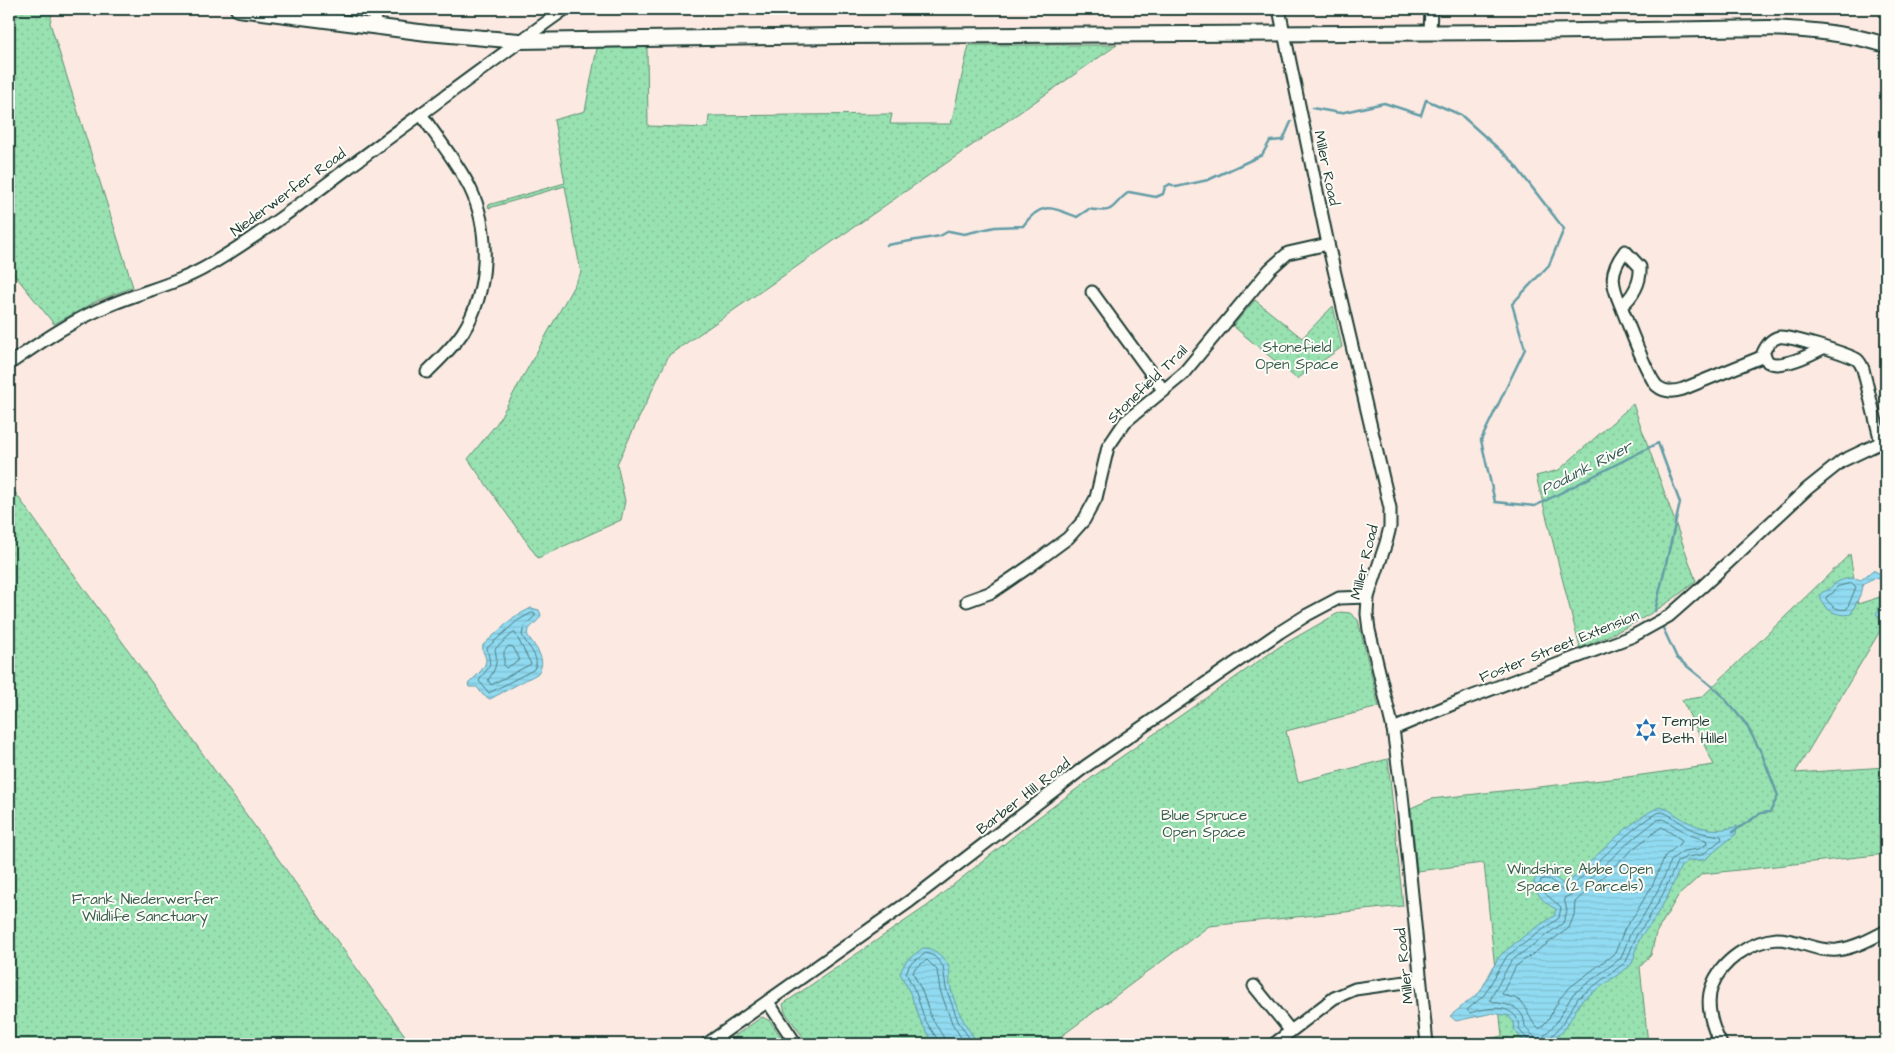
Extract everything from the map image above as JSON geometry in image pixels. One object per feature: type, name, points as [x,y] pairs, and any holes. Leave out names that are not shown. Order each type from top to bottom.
[{"type":"main road","points":[[238,9],[436,34],[519,41],[1770,28],[1808,30],[1854,36],[1886,45]]},
{"type":"street","points":[[373,26],[377,9]]},
{"type":"street","name":"Niederwerfer Road","points":[[9,364],[46,338],[94,312],[177,282],[236,248],[320,189],[565,9]]},
{"type":"street","name":"Miller Road","points":[[1279,9],[1328,244],[1390,508],[1390,527],[1368,597],[1367,614],[1369,630],[1394,729],[1427,1044]]},
{"type":"street","points":[[1430,32],[1431,9]]},
{"type":"street","points":[[420,114],[470,188],[479,212],[485,242],[484,266],[474,310],[464,330],[452,347],[427,372]]},
{"type":"street","name":"Stonefield Trail","points":[[967,601],[992,592],[1068,538],[1084,520],[1096,498],[1108,447],[1125,422],[1182,375],[1280,259],[1288,253],[1328,244]]},
{"type":"street","points":[[1092,292],[1164,391]]},
{"type":"street","points":[[1621,306],[1652,380],[1664,390],[1674,391],[1683,389],[1764,356]]},
{"type":"street","points":[[1823,348],[1778,365],[1768,362],[1763,353],[1772,340],[1786,337],[1823,348],[1854,358],[1860,363],[1884,441]]},
{"type":"street","name":"Foster Street Extension","points":[[1394,729],[1460,701],[1633,636],[1669,616],[1807,489],[1842,461],[1884,441]]},
{"type":"street","name":"Barber Hill Road","points":[[706,1044],[910,901],[1086,766],[1280,632],[1318,608],[1339,598],[1368,597]]},
{"type":"street","points":[[1721,1044],[1711,1020],[1712,986],[1722,969],[1738,954],[1757,942],[1778,939],[1818,949],[1837,950],[1855,946],[1886,931]]},
{"type":"street","points":[[1274,1044],[1290,1030],[1340,995],[1355,989],[1420,980]]},
{"type":"street","points":[[1254,986],[1290,1030]]},
{"type":"street","points":[[768,1002],[796,1044]]},
{"type":"green space","points":[[9,9],[53,9],[50,23],[133,287],[99,300],[54,324],[9,268]]},
{"type":"green space","points":[[969,45],[1117,45],[669,355],[617,464],[625,501],[621,520],[538,558],[468,459],[497,423],[581,273],[565,186],[489,208],[488,205],[565,183],[554,120],[585,111],[597,48],[647,47],[648,126],[708,128],[709,116],[892,114],[890,124],[951,124]]},
{"type":"green space","name":"Stonefield Open Space","points":[[1255,300],[1302,338],[1333,306],[1342,347],[1297,379],[1233,326]]},
{"type":"green space","points":[[1633,404],[1696,581],[1655,611],[1580,648],[1536,476],[1559,470]]},
{"type":"green space","name":"Frank Niederwerfer Wildlife Sanctuary","points":[[9,484],[411,1044],[9,1044]]},
{"type":"green space","name":"Windshire Abbe Open Space (2 Parcels)","points":[[1850,554],[1858,604],[1886,595],[1886,621],[1795,773],[1886,767],[1886,854],[1702,874],[1678,896],[1656,933],[1651,955],[1640,967],[1648,1044],[1465,1044],[1502,1036],[1484,863],[1417,871],[1411,808],[1431,799],[1620,778],[1714,765],[1682,700],[1702,697]]},
{"type":"green space","name":"Blue Spruce Open Space","points":[[1340,612],[1350,613],[1358,620],[1379,707],[1286,731],[1298,782],[1388,759],[1403,906],[1209,926],[1051,1044],[808,1044],[785,1012],[783,1004],[927,906],[1024,828],[1101,771],[1279,647]]},
{"type":"green space","points":[[762,1017],[770,1021],[786,1044],[723,1044]]},
{"type":"water","points":[[1873,570],[1886,577],[1886,586],[1884,582],[1875,578],[1865,583],[1851,614],[1836,613],[1824,605],[1820,595],[1823,592],[1842,580],[1856,578],[1861,580]]},
{"type":"water","points":[[1886,586],[1886,615],[1881,619],[1876,614],[1879,609],[1880,597]]},
{"type":"water","points":[[531,608],[539,610],[541,615],[527,634],[540,654],[542,664],[537,674],[490,699],[483,695],[477,687],[469,687],[468,684],[484,667],[486,661],[483,645],[514,617]]},
{"type":"water","points":[[1660,807],[1688,822],[1708,829],[1737,826],[1736,834],[1704,860],[1688,861],[1681,866],[1668,896],[1651,924],[1641,936],[1630,966],[1581,1001],[1565,1029],[1549,1044],[1530,1044],[1523,1041],[1514,1029],[1513,1022],[1509,1016],[1493,1013],[1456,1021],[1450,1016],[1480,992],[1498,958],[1503,953],[1528,933],[1554,916],[1556,909],[1544,901],[1536,890],[1534,881],[1538,876],[1542,873],[1550,874],[1565,886],[1624,830],[1649,812]]},
{"type":"water","points":[[923,948],[931,949],[938,953],[948,965],[950,984],[958,1008],[965,1024],[979,1044],[934,1044],[921,1022],[900,973],[906,961]]},
{"type":"waterway","name":"Podunk River","points":[[1312,108],[1340,113],[1384,103],[1421,115],[1426,100],[1461,115],[1511,160],[1564,229],[1549,265],[1512,304],[1525,349],[1481,440],[1495,502],[1535,506],[1658,443],[1680,503],[1655,611]]},
{"type":"waterway","name":"Podunk River","points":[[887,245],[940,236],[949,231],[964,234],[995,227],[1023,226],[1035,213],[1047,208],[1077,217],[1089,209],[1109,210],[1129,192],[1156,197],[1163,194],[1165,187],[1170,184],[1176,187],[1208,180],[1262,155],[1270,141],[1283,140],[1291,122]]},
{"type":"waterway","name":"Podunk River","points":[[1663,628],[1677,658],[1719,692],[1746,724],[1762,754],[1778,796],[1770,812],[1761,813],[1733,832]]},
{"type":"place","name":"Temple Beth Hillel","points":[[1646,730]]}]
